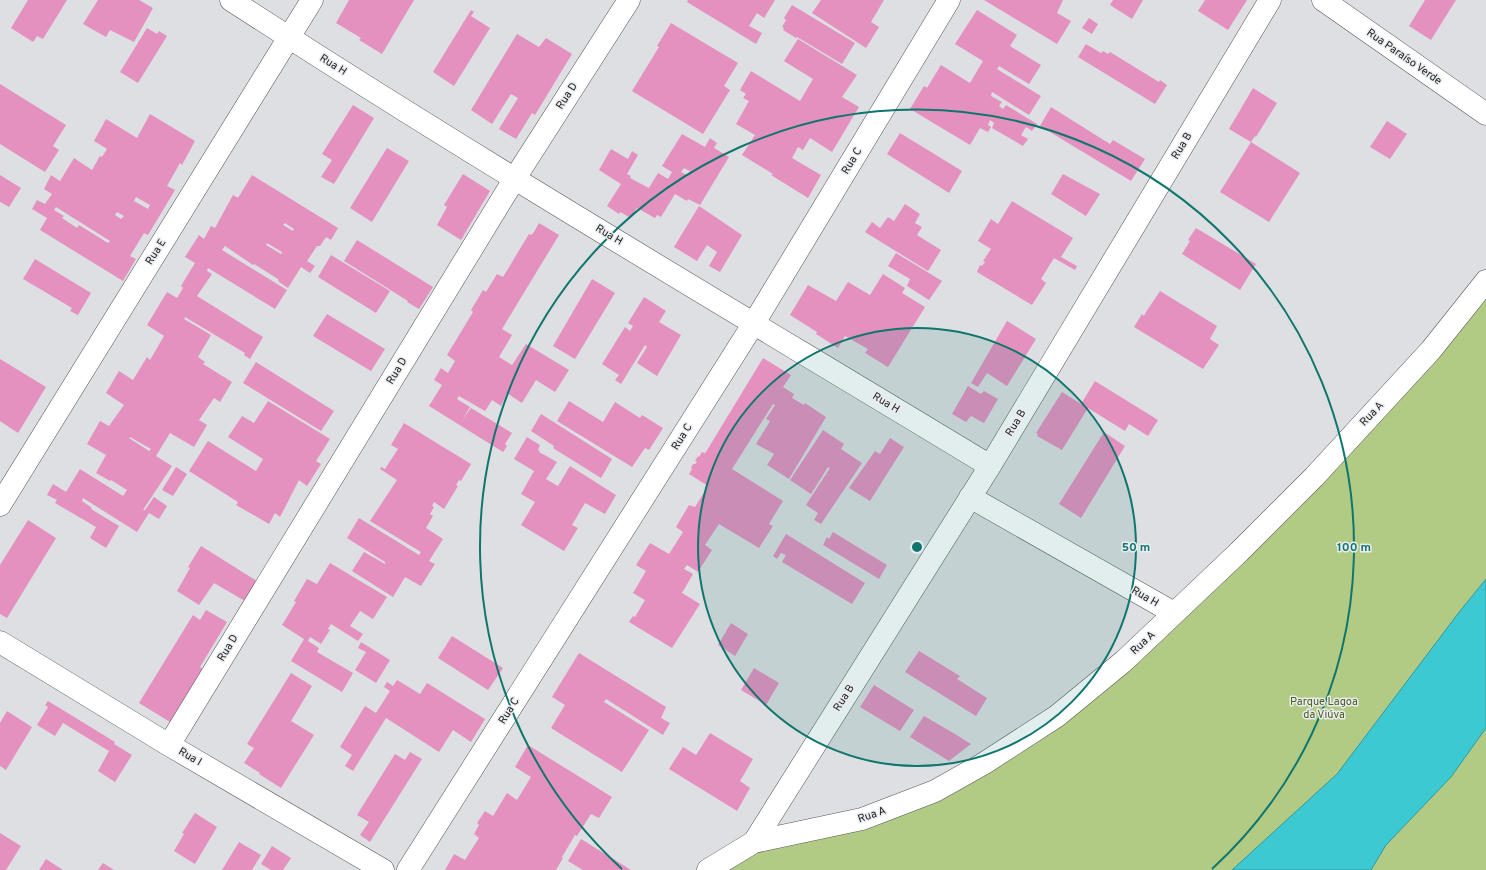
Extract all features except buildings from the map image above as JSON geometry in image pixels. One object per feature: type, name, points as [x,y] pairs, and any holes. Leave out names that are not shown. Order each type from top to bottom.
[{"type":"street","name":"Rua H","points":[[231,0],[289,38],[515,178],[990,466]]},
{"type":"street","name":"Rua E","points":[[0,504],[312,0]]},
{"type":"street","name":"Rua D","points":[[169,745],[515,178],[629,0]]},
{"type":"street","name":"Rua C","points":[[408,870],[754,323],[949,0]]},
{"type":"street","name":"Rua B","points":[[754,842],[990,466],[1270,0]]},
{"type":"street","name":"Rua Paraíso Verde","points":[[1323,0],[1486,114]]},
{"type":"street","name":"Rua A","points":[[708,870],[754,842],[862,819],[935,791],[983,764],[1057,716],[1124,661],[1245,547],[1319,471],[1431,350],[1486,281]]},
{"type":"street","name":"Rua H","points":[[970,497],[1174,613]]},
{"type":"street","name":"Rua I","points":[[0,642],[169,745],[383,870]]},
{"type":"green space","name":"Parque Lagoa da Viúva","points":[[1486,281],[1486,870],[708,870],[754,842],[935,791],[1124,661]]},
{"type":"water","points":[[1486,579],[1486,728],[1451,777],[1386,845],[1371,870],[1232,870],[1337,774],[1460,611]]}]
